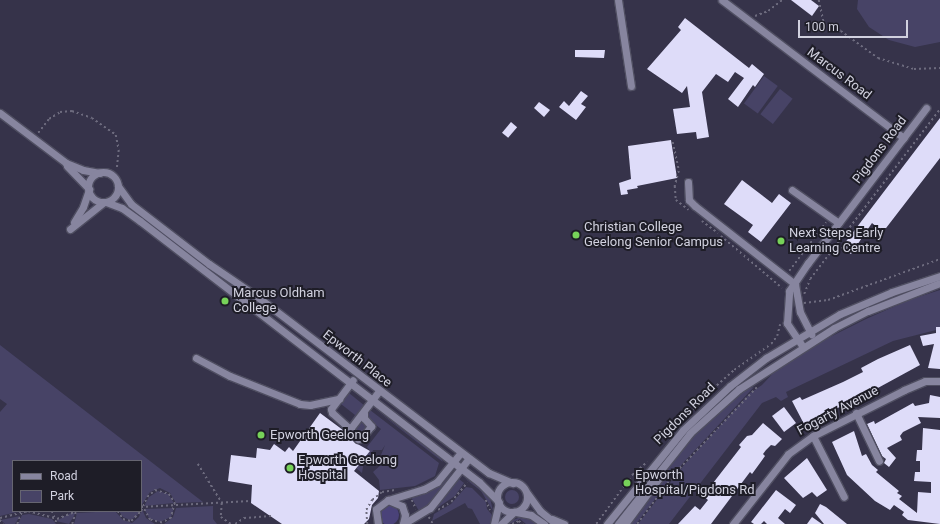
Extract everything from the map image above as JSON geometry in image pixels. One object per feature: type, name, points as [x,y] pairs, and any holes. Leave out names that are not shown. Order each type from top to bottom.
[{"type":"street","points":[[618,0],[632,86]]},
{"type":"street","name":"Marcus Road","points":[[722,0],[904,138]]},
{"type":"street","name":"Pigdons Road","points":[[803,347],[787,319],[788,294],[839,223],[926,108]]},
{"type":"street","points":[[0,113],[60,159],[78,169],[100,173],[115,172],[118,186],[115,197],[105,202],[70,229],[83,208],[92,178],[100,173]]},
{"type":"street","points":[[60,159],[89,190],[95,200],[105,202]]},
{"type":"street","points":[[688,182],[689,200],[695,206],[795,284],[798,306],[814,340]]},
{"type":"street","name":"Epworth Place","points":[[118,186],[127,200],[146,216],[469,458],[497,478],[513,483]]},
{"type":"street","points":[[792,190],[839,223]]},
{"type":"street","name":"Epworth Place","points":[[105,202],[131,214],[462,469],[499,502]]},
{"type":"street","name":"Pigdons Road","points":[[607,524],[662,454],[698,414],[743,376],[809,331],[871,300],[940,276]]},
{"type":"street","name":"Pigdons Road","points":[[618,524],[694,427],[725,400],[814,340],[868,311],[940,283]]},
{"type":"street","points":[[196,358],[230,376],[300,404],[310,405],[339,399]]},
{"type":"street","points":[[357,374],[331,409],[332,413],[350,429],[352,434],[362,438],[371,426],[364,418],[364,412]]},
{"type":"street","name":"Fogarty Avenue","points":[[733,524],[788,454],[813,436],[856,413],[924,381],[940,381]]},
{"type":"street","points":[[350,429],[379,391]]},
{"type":"street","points":[[856,413],[878,461]]},
{"type":"street","points":[[813,436],[844,496]]},
{"type":"street","points":[[625,524],[667,468],[674,451]]},
{"type":"street","points":[[378,524],[376,509],[388,500],[431,486],[443,478],[461,452]]},
{"type":"street","points":[[403,524],[430,508],[462,469],[469,458]]},
{"type":"street","points":[[494,524],[501,488],[513,483],[520,485],[545,515],[556,524]]},
{"type":"street","points":[[501,524],[525,505],[526,491]]},
{"type":"street","points":[[388,500],[402,506],[405,515],[403,524]]},
{"type":"street","points":[[499,502],[505,510],[533,516],[544,524]]},
{"type":"street","points":[[545,515],[564,524]]},
{"type":"path","points":[[750,21],[782,0]]},
{"type":"path","points":[[820,0],[824,24],[830,28],[841,31],[878,58],[914,69],[940,68]]},
{"type":"path","points":[[940,109],[810,279],[802,304],[828,300],[940,259]]},
{"type":"path","points":[[34,139],[57,113],[78,112],[99,121],[116,135],[119,150],[115,172]]},
{"type":"path","points":[[673,142],[679,171],[675,186],[676,200],[694,215]]},
{"type":"path","points":[[699,219],[727,244],[736,248],[742,256],[766,272],[777,284]]},
{"type":"path","points":[[787,273],[828,220]]},
{"type":"path","points":[[637,524],[676,472],[750,392],[762,384]]},
{"type":"path","points":[[198,464],[222,503],[221,517],[231,524]]},
{"type":"path","points":[[464,480],[470,485]]},
{"type":"path","points":[[435,512],[451,502],[467,483]]},
{"type":"path","points":[[159,490],[169,494],[175,505],[171,518],[159,524],[147,517],[142,507],[150,494],[159,490]]},
{"type":"path","points":[[378,490],[381,493]]},
{"type":"path","points":[[410,497],[418,512]]},
{"type":"path","points":[[484,498],[492,512]]},
{"type":"path","points":[[142,507],[250,501]]},
{"type":"path","points":[[3,524],[0,519],[22,512],[57,519],[74,512]]},
{"type":"path","points":[[17,524],[22,512]]},
{"type":"path","points":[[52,512],[53,518],[57,524]]},
{"type":"path","points":[[72,524],[77,512]]},
{"type":"path","points":[[119,512],[123,519],[131,521],[140,512]]},
{"type":"path","points":[[235,524],[244,518],[271,516]]},
{"type":"path","points":[[422,520],[428,516],[433,524]]},
{"type":"path","points":[[512,524],[519,521],[523,524]]},
{"type":"green space","points":[[858,0],[940,0],[940,42],[915,47],[889,40],[869,27],[857,9]]},
{"type":"green space","points":[[764,76],[778,86],[758,113],[744,104]]},
{"type":"green space","points":[[780,89],[793,99],[773,124],[760,114]]},
{"type":"green space","points":[[940,290],[940,329],[893,341],[786,392],[788,397],[781,401],[776,397],[762,403],[669,524],[638,524],[684,465],[750,393],[762,385],[776,370],[828,338],[866,319],[909,300]]},
{"type":"green space","points":[[0,345],[203,502],[176,503],[170,493],[160,488],[150,492],[142,504],[142,460],[12,460],[12,512],[17,512],[0,516],[0,412],[7,404],[0,399]]},
{"type":"green space","points":[[754,387],[683,463],[636,524],[627,524],[692,435],[731,400],[744,390]]},
{"type":"green space","points":[[349,393],[365,406],[351,424],[348,425],[355,415],[341,404],[336,408]]},
{"type":"green space","points":[[373,408],[440,457],[443,462]]},
{"type":"green space","points":[[370,410],[439,463],[435,476],[415,486],[380,490],[379,480],[373,472],[383,463],[381,455],[385,445],[382,450],[373,450],[370,458],[364,461],[362,473],[356,468],[370,451],[367,447],[381,429],[367,418]]},
{"type":"green space","points":[[362,420],[367,426],[359,435],[354,430]]},
{"type":"green space","points":[[452,473],[432,502],[419,511],[411,497],[430,490]]},
{"type":"green space","points":[[464,478],[477,486],[490,498],[493,511],[481,491]]},
{"type":"green space","points":[[459,479],[464,483],[455,496],[428,514]]},
{"type":"green space","points":[[466,487],[472,488],[486,502],[487,509],[492,515],[491,524],[480,524],[472,509],[468,508],[465,503],[432,521],[434,514],[451,504]]},
{"type":"green space","points":[[509,490],[515,490],[519,494],[519,500],[515,504],[509,504],[505,500],[505,494]]},
{"type":"green space","points":[[158,491],[168,494],[174,503],[144,506],[149,497]]},
{"type":"green space","points":[[213,506],[213,519],[217,524],[164,524],[173,517],[176,508]]},
{"type":"green space","points":[[174,508],[171,517],[160,522],[149,518],[144,509]]},
{"type":"green space","points":[[142,509],[146,518],[155,524],[74,524],[77,513],[116,512],[123,520],[132,523],[139,517]]},
{"type":"green space","points":[[120,512],[139,512],[136,517],[130,520],[123,517]]},
{"type":"green space","points":[[71,513],[75,513],[69,524],[56,521]]},
{"type":"green space","points":[[29,514],[52,519],[56,524],[18,524],[22,515]]},
{"type":"green space","points":[[20,516],[15,524],[5,524],[1,520]]},
{"type":"green space","points":[[521,517],[530,519],[538,524],[526,524],[520,519],[509,524],[507,522]]},
{"type":"shaded area","points":[[385,505],[393,505],[399,511],[399,519],[393,525],[385,525],[379,519],[379,511]]},
{"type":"building","points":[[791,0],[811,0],[819,6],[812,16]]},
{"type":"building","points":[[685,18],[749,68],[752,64],[764,74],[755,87],[753,85],[738,107],[728,99],[744,78],[735,72],[728,82],[716,74],[702,92],[709,137],[697,139],[696,132],[677,134],[673,109],[690,107],[687,86],[682,93],[647,69],[681,30],[678,27]]},
{"type":"building","points":[[575,50],[605,50],[604,58],[575,57]]},
{"type":"building","points":[[581,91],[588,96],[581,104],[586,107],[576,120],[559,107],[564,101],[569,106]]},
{"type":"building","points":[[539,102],[550,110],[544,117],[534,108]]},
{"type":"building","points":[[940,118],[940,158],[883,232],[872,223],[851,254],[841,248]]},
{"type":"building","points":[[511,122],[517,127],[508,138],[502,133]]},
{"type":"building","points":[[671,140],[677,178],[637,186],[638,188],[627,190],[628,194],[621,195],[619,183],[631,179],[628,146]]},
{"type":"building","points":[[742,180],[772,203],[779,194],[791,203],[761,242],[748,232],[753,225],[724,204]]},
{"type":"building","points":[[936,327],[940,327],[940,369],[928,368],[934,344],[923,346],[920,336],[936,333]]},
{"type":"building","points":[[910,345],[920,365],[865,395],[804,424],[792,401],[800,397],[802,400],[843,382],[863,372],[861,368]]},
{"type":"building","points":[[930,395],[940,397],[940,418],[918,417],[921,423],[903,432],[900,436],[902,440],[887,448],[896,458],[889,467],[884,463],[886,459],[882,456],[867,424],[874,421],[875,424],[913,403],[915,406],[929,403]]},
{"type":"building","points":[[784,407],[796,423],[784,432],[772,416]]},
{"type":"building","name":"Epworth Geelong Hospital","points":[[320,413],[347,433],[354,442],[370,451],[354,471],[379,491],[378,498],[372,505],[369,519],[364,524],[282,524],[251,503],[252,485],[228,481],[231,455],[256,458],[257,448],[270,450],[274,444],[285,452],[289,447],[293,451]]},
{"type":"building","points":[[763,423],[782,439],[775,446],[771,445],[766,450],[763,454],[765,456],[752,474],[750,472],[711,524],[678,524],[695,506],[700,510],[708,500],[703,496],[741,447],[739,445],[747,436],[752,435]]},
{"type":"building","points":[[923,428],[940,430],[940,524],[908,520],[902,515],[904,512],[894,505],[890,510],[875,501],[847,475],[832,442],[854,431],[862,456],[866,454],[872,465],[878,470],[876,472],[899,491],[897,493],[902,496],[899,499],[917,513],[918,492],[931,493],[931,482],[914,481],[915,472],[920,472],[920,461],[916,461],[917,450],[922,450]]},
{"type":"building","points":[[807,458],[827,490],[817,497],[812,492],[803,498],[784,478]]},
{"type":"building","points":[[776,490],[796,505],[790,513],[785,509],[778,518],[785,524],[767,524],[764,521],[761,524],[754,524],[751,522]]},
{"type":"building","points":[[820,504],[847,524],[824,524],[815,513]]},
{"type":"building","points":[[812,517],[822,524],[807,524]]},
{"type":"place","name":"Christian College Geelong Senior Campus","points":[[576,235]]},
{"type":"place","name":"Next Steps Early Learning Centre","points":[[781,241]]},
{"type":"place","name":"Marcus Oldham College","points":[[225,301]]},
{"type":"place","name":"Epworth Geelong","points":[[261,435]]},
{"type":"place","name":"Epworth Geelong Hospital","points":[[290,468]]},
{"type":"place","name":"Epworth Hospital/Pigdons Rd","points":[[627,483]]}]
